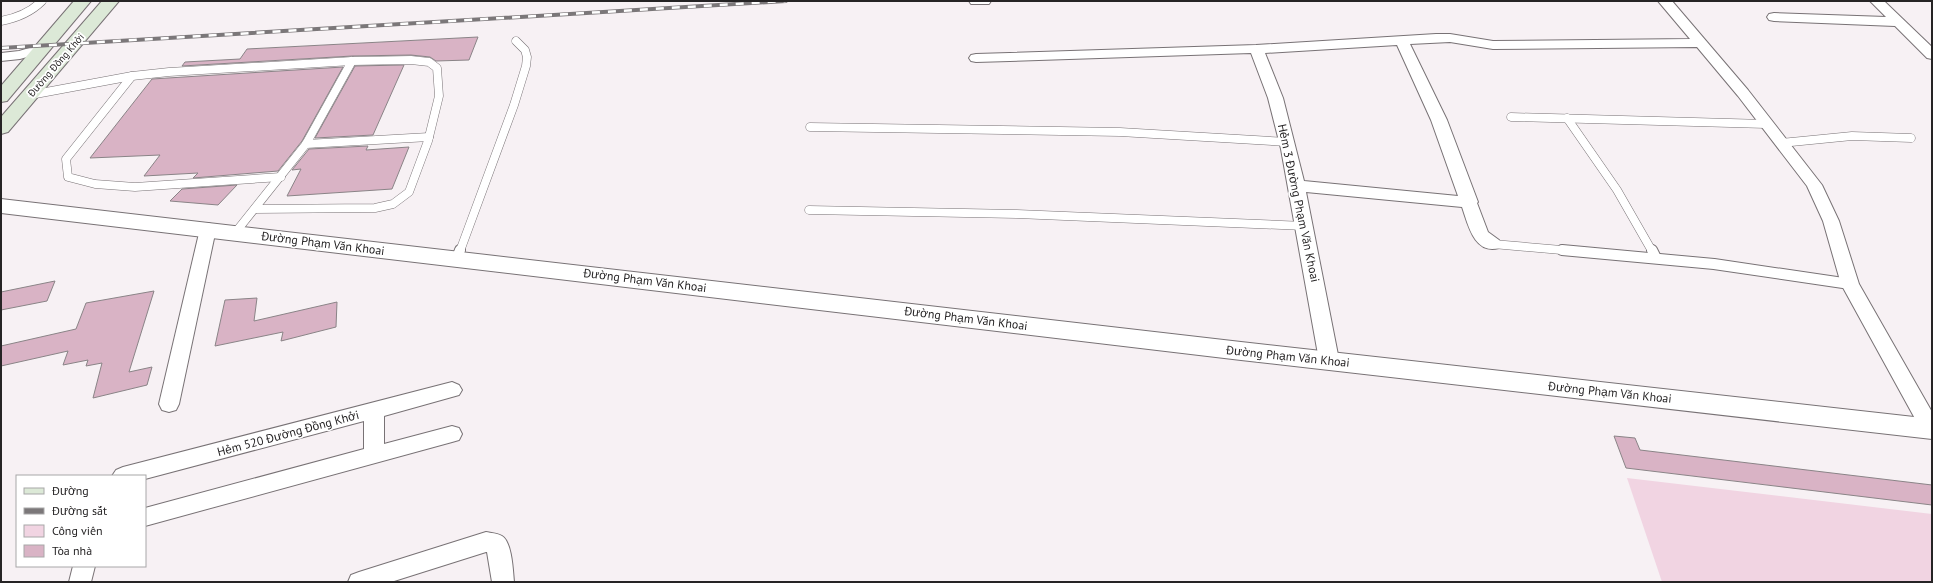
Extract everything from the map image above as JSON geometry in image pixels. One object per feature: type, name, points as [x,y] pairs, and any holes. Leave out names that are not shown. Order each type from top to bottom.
[{"type":"main road","name":"Đường Đồng Khởi","points":[[1,97],[83,1]]},
{"type":"main road","name":"Đường Đồng Khởi","points":[[1,128],[112,1]]},
{"type":"main road","points":[[43,48],[72,46]]},
{"type":"street","points":[[976,1],[984,1]]},
{"type":"street","points":[[1665,1],[1743,94],[1814,185],[1831,222],[1850,284],[1932,429]]},
{"type":"street","points":[[1877,1],[1932,55]]},
{"type":"street","points":[[1774,17],[1899,22]]},
{"type":"street","points":[[976,58],[1256,50],[1450,38],[1492,45],[1698,42]]},
{"type":"street","points":[[1402,41],[1439,120],[1470,202],[1480,234],[1485,240],[1493,244]]},
{"type":"street","points":[[1,57],[20,55],[43,48]]},
{"type":"street","name":"Hẻm 3 Đường Phạm Văn Khoai","points":[[1256,50],[1268,74],[1287,142],[1305,226],[1328,360]]},
{"type":"street","points":[[1297,186],[1470,202]]},
{"type":"street","name":"Đường Phạm Văn Khoai","points":[[1,206],[1932,429]]},
{"type":"street","points":[[169,404],[208,229]]},
{"type":"street","name":"Hẻm 520 Đường Đồng Khởi","points":[[127,475],[452,390]]},
{"type":"street","points":[[374,410],[374,455]]},
{"type":"street","points":[[146,517],[452,434]]},
{"type":"street","points":[[359,582],[486,542],[494,543],[498,547],[503,582]]},
{"type":"street","points":[[80,582],[84,567]]},
{"type":"lane","points":[[1,21],[26,14],[35,9],[42,1]]},
{"type":"lane","points":[[457,258],[514,106],[526,66],[527,57],[525,50],[516,41]]},
{"type":"lane","points":[[30,95],[132,76],[352,61],[411,60],[429,62],[437,68],[439,96],[429,137],[409,192],[393,204],[375,208],[255,209]]},
{"type":"lane","points":[[235,232],[281,177],[306,144],[352,61]]},
{"type":"lane","points":[[132,76],[66,158],[68,177],[95,184],[135,187],[281,177]]},
{"type":"lane","points":[[1511,117],[1766,124]]},
{"type":"lane","points":[[1567,118],[1616,190],[1656,258]]},
{"type":"lane","points":[[810,127],[1120,132],[1287,142]]},
{"type":"lane","points":[[1781,143],[1852,136],[1911,138]]},
{"type":"lane","points":[[306,144],[429,137]]},
{"type":"lane","points":[[809,210],[1018,214],[1305,226]]},
{"type":"lane","points":[[1493,244],[1714,264],[1850,284]]},
{"type":"green space","points":[[1627,478],[1932,514],[1932,582],[1662,582]]},
{"type":"building","points":[[478,37],[469,60],[436,61],[430,57],[411,55],[352,56],[182,66],[185,62],[240,59],[247,49]]},
{"type":"building","points":[[404,65],[373,135],[315,138],[355,66]]},
{"type":"building","points":[[343,67],[302,141],[278,171],[193,178],[198,173],[144,176],[160,155],[90,158],[152,79]]},
{"type":"building","points":[[368,146],[366,150],[409,147],[392,189],[287,196],[301,169],[292,170],[309,149]]},
{"type":"building","points":[[237,185],[218,205],[170,201],[182,189]]},
{"type":"building","points":[[55,281],[47,301],[1,310],[1,292]]},
{"type":"building","points":[[154,291],[129,372],[152,367],[147,385],[93,398],[102,363],[86,366],[88,360],[63,365],[68,351],[1,366],[1,346],[76,329],[86,303]]},
{"type":"building","points":[[257,298],[254,321],[337,302],[336,327],[281,341],[283,332],[215,346],[225,300]]},
{"type":"building","points":[[1614,436],[1635,438],[1640,450],[1932,485],[1932,505],[1626,468]]},
{"type":"railway","points":[[1,48],[786,1]]}]
